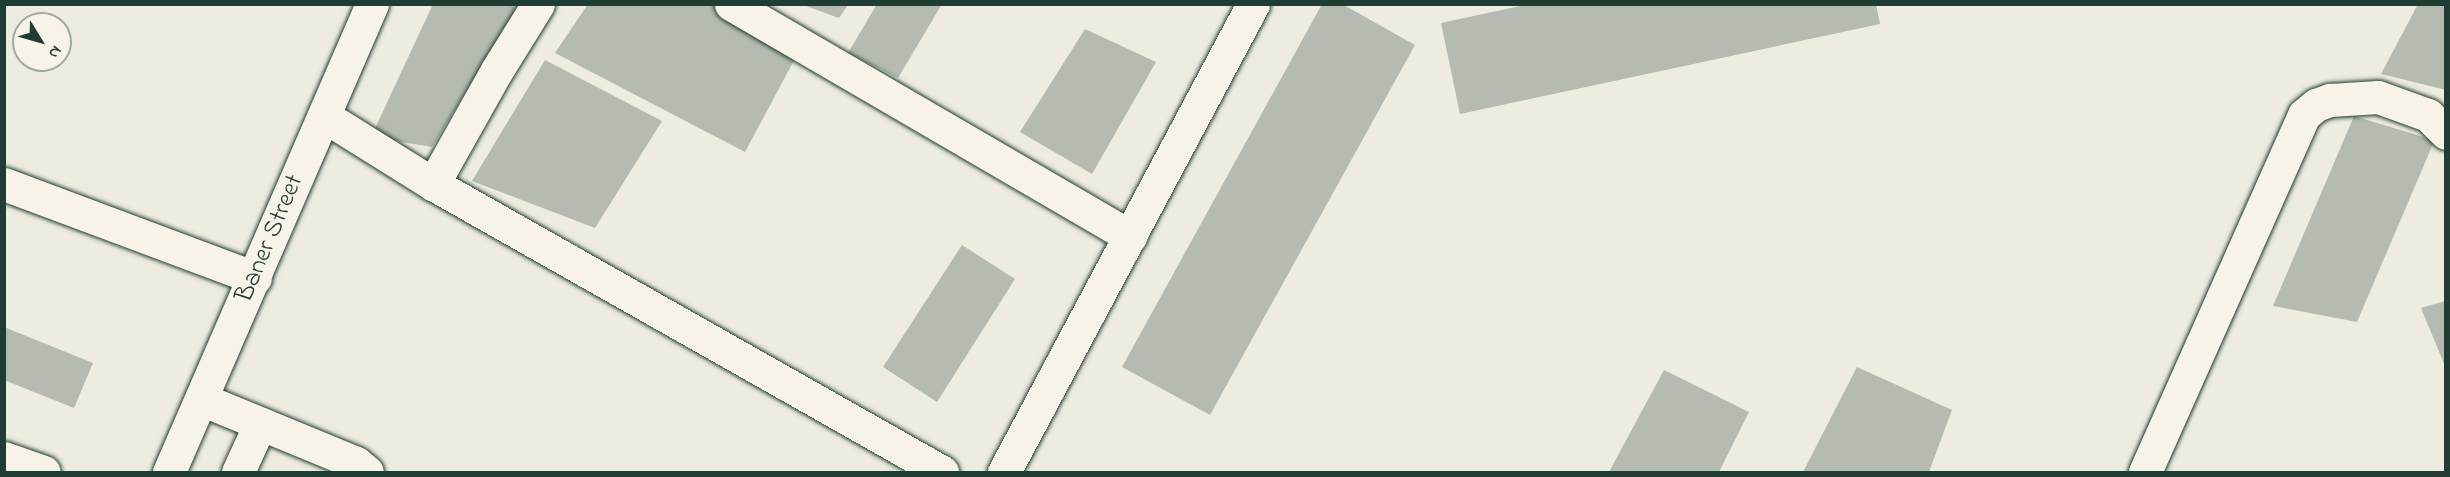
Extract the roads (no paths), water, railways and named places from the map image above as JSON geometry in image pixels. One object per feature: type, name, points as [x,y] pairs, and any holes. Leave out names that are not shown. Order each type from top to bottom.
[{"type":"street","name":"Baner Street","points":[[169,472],[372,4]]},
{"type":"street","points":[[434,184],[497,70],[538,4]]},
{"type":"street","points":[[731,4],[1130,236]]},
{"type":"street","points":[[1004,472],[1253,4]]},
{"type":"street","points":[[2145,472],[2304,115],[2316,105],[2330,100],[2378,97],[2428,115],[2445,133]]},
{"type":"street","points":[[324,116],[434,184],[942,472]]},
{"type":"street","points":[[4,184],[255,278]]},
{"type":"street","points":[[201,399],[356,463],[367,472]]},
{"type":"street","points":[[238,472],[260,424]]},
{"type":"street","points":[[4,458],[44,472]]}]
